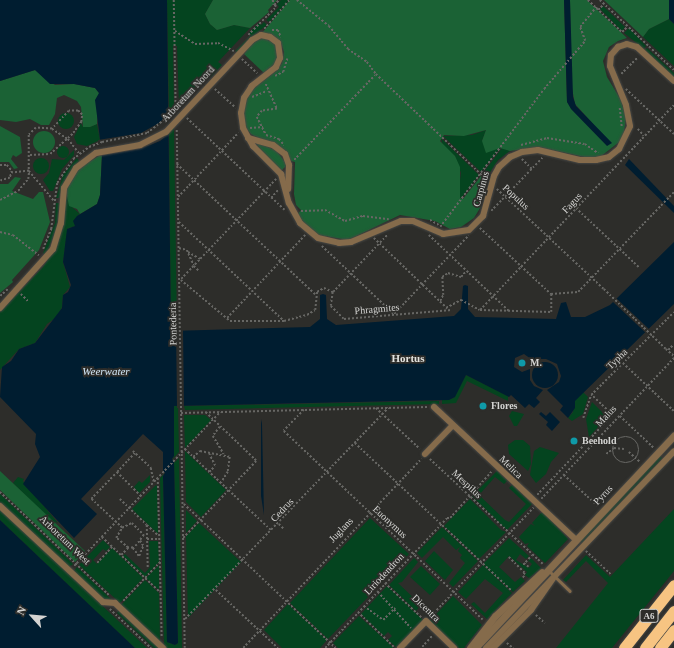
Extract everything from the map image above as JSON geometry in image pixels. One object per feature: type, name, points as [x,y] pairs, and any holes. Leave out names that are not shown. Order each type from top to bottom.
[{"type":"highway","name":"A6","points":[[624,648],[674,585]]},
{"type":"highway","name":"A6","points":[[645,648],[674,611]]},
{"type":"highway","points":[[660,648],[674,630]]},
{"type":"street","points":[[256,37],[266,35],[278,43],[281,53],[276,67],[264,79],[252,86],[244,98],[241,113],[243,128],[248,138],[281,174],[288,191]]},
{"type":"street","name":"Arboretum Noord","points":[[0,308],[45,260],[58,236],[62,201],[71,174],[91,155],[103,150],[148,143],[175,123],[256,37]]},
{"type":"street","name":"Carpinus","points":[[476,225],[485,210],[489,182],[499,167],[517,151],[538,150],[580,160],[596,160],[609,157],[619,149],[630,126],[626,105],[610,66],[611,54],[621,46],[637,47],[642,52]]},
{"type":"street","points":[[642,52],[674,81]]},
{"type":"street","points":[[248,138],[273,145],[285,154],[289,165],[289,203],[296,218],[308,232],[318,238],[344,243],[370,234],[396,222],[413,221],[456,234],[476,225]]},
{"type":"street","name":"Melica","points":[[434,407],[575,539]]},
{"type":"street","points":[[425,454],[453,425]]},
{"type":"street","name":"Pyrus","points":[[476,648],[575,539],[674,435]]},
{"type":"street","name":"Pyrus","points":[[486,648],[674,451]]},
{"type":"street","name":"Arboretum West","points":[[0,506],[103,602]]},
{"type":"street","name":"Pyrus","points":[[470,648],[515,595],[548,569]]},
{"type":"street","name":"Pyrus","points":[[493,648],[531,610],[554,576]]},
{"type":"street","points":[[103,602],[117,605],[162,648]]},
{"type":"street","points":[[400,648],[426,621]]},
{"type":"street","name":"Dicentra","points":[[426,621],[454,648]]},
{"type":"lane","points":[[548,569],[570,591]]},
{"type":"path","name":"Pontederia","points":[[174,0],[185,648]]},
{"type":"path","points":[[273,0],[274,5]]},
{"type":"path","points":[[256,37],[289,0]]},
{"type":"path","name":"Populus","points":[[297,0],[329,26],[348,49],[367,62],[376,74],[674,357]]},
{"type":"path","points":[[588,0],[623,33],[628,26]]},
{"type":"path","points":[[600,0],[674,70]]},
{"type":"path","points":[[598,10],[604,4]]},
{"type":"path","points":[[439,229],[585,39],[580,27],[596,7]]},
{"type":"path","points":[[264,20],[268,24]]},
{"type":"path","points":[[266,35],[274,29],[280,32],[282,39]]},
{"type":"path","points":[[175,31],[195,44],[226,45],[264,79],[267,91],[277,106],[274,111],[262,111],[258,114],[266,135],[279,139],[286,149]]},
{"type":"path","points":[[648,45],[615,80],[674,134]]},
{"type":"path","points":[[273,76],[283,72],[286,65],[286,52]]},
{"type":"path","points":[[211,85],[241,113]]},
{"type":"path","points":[[244,98],[267,91]]},
{"type":"path","points":[[620,103],[619,116],[622,131]]},
{"type":"path","name":"Fagus","points":[[480,310],[674,105]]},
{"type":"path","name":"Arboretum Noord","points":[[37,258],[51,229],[53,200],[63,171],[79,153],[89,147],[106,141],[141,136],[157,128],[176,110]]},
{"type":"path","points":[[30,155],[50,154],[68,139],[81,122],[81,113],[69,111],[52,129]]},
{"type":"path","points":[[183,114],[271,198],[296,218]]},
{"type":"path","points":[[178,197],[243,128],[263,127]]},
{"type":"path","points":[[0,200],[18,191],[28,179],[30,155],[27,140],[32,130],[36,128],[52,129],[68,139],[79,153]]},
{"type":"path","points":[[638,129],[644,136]]},
{"type":"path","points":[[532,168],[517,151],[547,138],[585,144],[602,154]]},
{"type":"path","points":[[293,153],[293,162]]},
{"type":"path","points":[[177,164],[315,295]]},
{"type":"path","points":[[0,165],[7,165],[12,173]]},
{"type":"path","points":[[29,171],[53,200],[62,201]]},
{"type":"path","points":[[12,173],[29,171]]},
{"type":"path","points":[[0,181],[7,181],[12,173]]},
{"type":"path","points":[[489,176],[489,182]]},
{"type":"path","points":[[271,198],[278,190]]},
{"type":"path","points":[[476,225],[551,294],[578,292],[674,192]]},
{"type":"path","points":[[576,208],[640,268]]},
{"type":"path","points":[[298,209],[325,210],[345,221],[363,216],[395,218]]},
{"type":"path","points":[[429,220],[439,229],[444,229]]},
{"type":"path","points":[[178,221],[284,321]]},
{"type":"path","points":[[413,221],[509,311]]},
{"type":"path","points":[[0,232],[12,235],[45,260]]},
{"type":"path","points":[[227,318],[308,232]]},
{"type":"path","points":[[181,280],[204,302],[230,321],[284,321],[314,312],[315,295],[322,289],[329,289],[333,292],[390,232]]},
{"type":"path","points":[[370,234],[449,310]]},
{"type":"path","points":[[318,238],[321,244],[394,314]]},
{"type":"path","points":[[179,248],[200,259]]},
{"type":"path","points":[[188,252],[190,261],[199,271]]},
{"type":"path","points":[[440,301],[443,295],[442,277],[448,273],[461,277],[466,271]]},
{"type":"path","points":[[0,296],[12,286]]},
{"type":"path","name":"Phragmites","points":[[333,292],[333,309],[344,319],[452,310]]},
{"type":"path","points":[[446,308],[461,300],[480,310],[551,312],[551,294]]},
{"type":"path","name":"Typha","points":[[591,395],[674,312]]},
{"type":"path","points":[[667,349],[673,345]]},
{"type":"path","name":"Malus","points":[[426,621],[674,357]]},
{"type":"path","points":[[622,363],[674,411]]},
{"type":"path","points":[[583,418],[591,395]]},
{"type":"path","name":"Malus","points":[[536,504],[536,496],[612,415],[591,395]]},
{"type":"path","points":[[181,412],[205,413],[434,407]]},
{"type":"path","name":"Mespilus","points":[[376,408],[548,569]]},
{"type":"path","name":"Cedrus","points":[[185,620],[216,590],[388,408]]},
{"type":"path","name":"Euonymus","points":[[304,410],[284,431],[486,623]]},
{"type":"path","points":[[70,571],[220,412]]},
{"type":"path","points":[[183,538],[256,461],[205,413]]},
{"type":"path","points":[[620,416],[658,452]]},
{"type":"path","points":[[220,427],[213,436],[224,454]]},
{"type":"path","points":[[606,454],[613,449],[618,439],[631,437],[640,446],[636,459],[628,463],[620,461],[614,455],[613,449]]},
{"type":"path","points":[[355,443],[514,594]]},
{"type":"path","points":[[185,449],[271,531]]},
{"type":"path","points":[[613,449],[624,449]]},
{"type":"path","points":[[133,451],[151,468],[154,482]]},
{"type":"path","points":[[193,456],[200,451],[224,454],[230,457],[226,478],[221,483]]},
{"type":"path","points":[[629,452],[644,466]]},
{"type":"path","points":[[122,528],[91,499],[135,453]]},
{"type":"path","points":[[209,453],[215,466],[209,472]]},
{"type":"path","name":"Juglans","points":[[242,648],[425,454]]},
{"type":"path","name":"Liriodendron","points":[[325,648],[413,554],[455,512],[496,466]]},
{"type":"path","points":[[117,472],[141,496]]},
{"type":"path","points":[[564,474],[602,510]]},
{"type":"path","points":[[158,478],[162,648]]},
{"type":"path","name":"Arboretum West","points":[[0,492],[117,605]]},
{"type":"path","points":[[120,500],[160,538]]},
{"type":"path","points":[[183,503],[336,648]]},
{"type":"path","points":[[132,523],[143,532],[140,541],[133,548],[128,548],[116,538],[122,528],[132,523]]},
{"type":"path","points":[[278,524],[284,530]]},
{"type":"path","points":[[147,525],[148,569]]},
{"type":"path","points":[[102,537],[161,593]]},
{"type":"path","points":[[147,539],[160,538]]},
{"type":"path","points":[[133,548],[139,556],[143,546],[140,541]]},
{"type":"path","points":[[97,563],[112,547]]},
{"type":"path","points":[[121,555],[128,548]]},
{"type":"path","points":[[585,549],[611,574]]},
{"type":"path","points":[[529,567],[523,564],[532,555]]},
{"type":"path","points":[[509,557],[526,573],[523,576],[528,581]]},
{"type":"path","points":[[113,612],[117,605],[160,562]]},
{"type":"path","name":"Dicentra","points":[[386,583],[426,621]]},
{"type":"path","points":[[216,590],[278,648]]},
{"type":"path","points":[[378,592],[395,608],[416,632]]},
{"type":"path","points":[[103,602],[151,648]]},
{"type":"path","points":[[364,606],[383,620],[395,608]]},
{"type":"path","points":[[358,612],[395,648]]},
{"type":"path","points":[[533,612],[544,623]]},
{"type":"path","points":[[422,648],[436,632]]},
{"type":"path","points":[[504,640],[513,648]]},
{"type":"green space","points":[[167,0],[213,0],[205,14],[210,24],[217,30],[234,25],[250,28],[218,62],[222,65],[211,77],[207,74],[179,104],[177,46],[173,46],[174,109],[169,114]]},
{"type":"green space","points":[[213,0],[277,0],[268,10],[269,12],[250,28],[234,25],[217,30],[210,24],[205,14]]},
{"type":"green space","points":[[281,0],[289,0],[269,22],[266,20],[279,7],[277,4]]},
{"type":"green space","points":[[290,0],[564,0],[567,102],[594,125],[575,104],[571,83],[570,0],[587,0],[627,38],[618,41],[609,47],[603,61],[607,77],[621,100],[626,118],[623,139],[600,157],[589,158],[539,147],[510,151],[500,148],[486,153],[482,141],[486,130],[464,136],[444,135],[440,141],[455,156],[460,167],[460,198],[463,199],[481,176],[487,181],[480,208],[474,218],[461,227],[450,229],[435,221],[400,215],[348,240],[319,235],[310,230],[297,215],[301,210],[296,205],[294,194],[295,162],[291,161],[287,153],[251,134],[245,127],[243,117],[246,99],[254,88],[276,71],[282,63],[284,52],[281,43],[274,36],[262,33]]},
{"type":"green space","points":[[604,0],[669,0],[669,19],[649,29],[643,37]]},
{"type":"green space","points":[[603,6],[625,27],[622,31],[600,9]]},
{"type":"green space","points":[[669,19],[674,24],[674,66],[643,37],[649,29]]},
{"type":"green space","points":[[264,22],[267,25],[247,40],[238,53],[235,51],[251,35],[249,33],[259,23],[261,25]]},
{"type":"green space","points":[[629,28],[646,46],[644,49],[624,33]]},
{"type":"green space","points":[[263,38],[275,43],[278,54],[276,64],[264,73],[244,54],[252,43]]},
{"type":"green space","points":[[647,48],[674,73],[674,77],[645,50]]},
{"type":"green space","points":[[35,70],[55,85],[74,84],[95,88],[99,93],[97,124],[90,127],[83,127],[81,107],[77,101],[64,95],[57,98],[55,114],[49,125],[41,125],[30,119],[16,122],[0,120],[0,81]]},
{"type":"green space","points":[[66,113],[73,118],[74,121],[69,128],[66,129],[59,124],[58,121],[63,114]]},
{"type":"green space","points":[[81,123],[83,127],[90,127],[97,124],[100,140],[87,146],[77,144],[74,137]]},
{"type":"green space","points":[[0,126],[20,137],[22,153],[16,157],[13,155],[11,159],[18,168],[14,169],[9,162],[0,162]]},
{"type":"green space","points":[[174,128],[177,331],[171,331],[169,133]]},
{"type":"green space","points":[[486,130],[482,141],[500,148],[481,172],[443,136],[472,135]]},
{"type":"green space","points":[[44,131],[52,134],[55,142],[52,150],[44,153],[36,150],[33,142],[36,134]]},
{"type":"green space","points":[[441,138],[479,175],[461,198],[458,196],[461,173],[455,156],[443,146]]},
{"type":"green space","points":[[253,141],[276,150],[287,165],[281,171]]},
{"type":"green space","points":[[61,146],[65,146],[69,152],[65,158],[61,158],[57,154],[57,150]]},
{"type":"green space","points":[[502,148],[510,151],[498,160],[487,177],[483,173]]},
{"type":"green space","points":[[74,150],[74,155],[62,169],[53,191],[50,191],[43,180],[49,173],[52,159],[64,160]]},
{"type":"green space","points":[[102,154],[100,195],[97,204],[80,214],[77,209],[69,206],[66,191],[78,169]]},
{"type":"green space","points":[[41,158],[48,163],[49,166],[44,173],[41,174],[34,169],[33,166],[38,159]]},
{"type":"green space","points":[[77,158],[79,161],[67,176],[59,198],[56,198],[63,175]]},
{"type":"green space","points":[[15,177],[21,178],[12,191],[33,199],[39,192],[43,192],[50,222],[39,250],[12,280],[13,282],[0,293],[0,184],[8,184]]},
{"type":"green space","points":[[66,191],[73,208],[80,214],[77,216],[75,226],[67,229],[63,262],[70,287],[63,295],[62,307],[58,316],[47,324],[35,343],[19,349],[0,370],[0,312],[43,267],[55,249],[62,229]]},
{"type":"green space","points":[[56,203],[59,203],[57,227],[46,255],[43,253],[55,223]]},
{"type":"green space","points":[[466,375],[508,396],[508,401],[467,381],[456,403],[442,404],[442,400],[454,398]]},
{"type":"green space","points":[[583,392],[588,397],[583,414],[572,421],[568,418],[573,412],[574,401]]},
{"type":"green space","points":[[439,401],[439,404],[185,410],[184,406]]},
{"type":"green space","points":[[592,402],[607,417],[589,437],[586,419]]},
{"type":"green space","points":[[174,406],[178,406],[179,452],[172,460],[174,456]]},
{"type":"green space","points":[[512,411],[524,414],[517,426],[514,426],[509,416]]},
{"type":"green space","points":[[184,415],[205,415],[211,420],[185,448]]},
{"type":"green space","points":[[515,440],[523,440],[530,446],[531,464],[528,471],[509,454],[508,445]]},
{"type":"green space","points":[[540,447],[559,453],[551,462],[546,474],[536,483],[530,475],[534,451]]},
{"type":"green space","points":[[185,451],[226,490],[201,517],[186,502]]},
{"type":"green space","points":[[660,456],[662,458],[582,543],[580,540]]},
{"type":"green space","points":[[179,458],[182,648],[167,648],[164,645],[160,478],[165,473],[163,476],[167,642],[175,645],[178,643],[174,463]]},
{"type":"green space","points":[[0,471],[85,551],[75,562],[0,490]]},
{"type":"green space","points":[[497,471],[507,481],[504,484],[495,477],[479,495],[505,520],[509,522],[526,504],[509,488],[512,485],[532,504],[507,530],[472,496]]},
{"type":"green space","points":[[150,475],[150,482],[139,493],[134,487],[139,481],[142,483]]},
{"type":"green space","points":[[18,477],[24,479],[23,481],[58,523],[50,520],[13,483]]},
{"type":"green space","points":[[156,485],[157,486],[158,534],[132,509]]},
{"type":"green space","points":[[0,494],[73,564],[69,567],[0,502]]},
{"type":"green space","points":[[470,499],[501,530],[506,532],[479,559],[444,526]]},
{"type":"green space","points":[[0,509],[147,648],[135,648],[91,607],[0,520]]},
{"type":"green space","points":[[674,509],[674,571],[612,648],[556,648],[608,583],[586,561],[566,582],[563,580],[586,555],[610,577]]},
{"type":"green space","points":[[186,510],[197,521],[186,533]]},
{"type":"green space","points":[[541,513],[544,513],[568,539],[545,563],[527,546],[529,543],[525,544],[519,537],[531,524],[535,526],[532,523]]},
{"type":"green space","points":[[370,518],[409,554],[328,639],[290,603]]},
{"type":"green space","points":[[199,523],[241,562],[188,618],[186,536]]},
{"type":"green space","points":[[442,527],[478,561],[453,587],[449,583],[465,563],[460,558],[462,555],[458,551],[460,547],[456,550],[443,537],[422,558],[417,553]]},
{"type":"green space","points":[[509,538],[529,556],[526,559],[520,554],[516,560],[529,568],[532,564],[529,561],[526,563],[531,558],[541,568],[529,578],[525,575],[527,572],[509,556],[499,567],[515,582],[521,577],[525,581],[513,592],[483,564]]},
{"type":"green space","points":[[103,540],[110,547],[106,551],[103,549],[93,560],[97,564],[112,548],[143,578],[120,603],[79,565]]},
{"type":"green space","points":[[149,541],[158,541],[159,562],[145,577],[123,556],[125,554],[145,573],[150,567]]},
{"type":"green space","points":[[434,551],[453,570],[445,580],[425,561]]},
{"type":"green space","points":[[414,558],[418,562],[402,582],[398,583],[421,605],[416,611],[389,585]]},
{"type":"green space","points":[[159,565],[159,590],[146,578]]},
{"type":"green space","points":[[483,565],[512,593],[487,619],[471,604],[474,602],[485,613],[503,593],[485,579],[466,599],[458,592]]},
{"type":"green space","points":[[421,566],[440,584],[430,595],[410,577]]},
{"type":"green space","points":[[77,567],[111,599],[103,599],[74,571]]},
{"type":"green space","points":[[145,580],[159,593],[160,642],[121,605]]},
{"type":"green space","points":[[387,586],[423,620],[396,647],[388,640],[392,636],[388,632],[384,636],[361,614]]},
{"type":"green space","points":[[453,596],[482,625],[464,648],[459,648],[430,621]]},
{"type":"green space","points":[[288,604],[327,640],[320,648],[282,648],[264,630]]},
{"type":"green space","points":[[119,610],[159,648],[154,648],[117,613]]},
{"type":"green space","points":[[359,616],[394,648],[338,648],[333,643]]},
{"type":"water","name":"Weerwater","points":[[0,0],[167,0],[171,331],[310,327],[320,319],[320,295],[323,294],[326,295],[327,319],[336,325],[454,316],[461,309],[463,286],[465,285],[468,286],[468,309],[475,317],[556,319],[561,303],[566,302],[571,317],[585,317],[610,305],[674,242],[674,304],[575,401],[575,408],[568,418],[560,410],[563,406],[547,390],[559,382],[561,376],[557,364],[546,359],[540,359],[532,366],[531,359],[524,354],[515,358],[514,367],[522,372],[530,369],[530,380],[534,386],[543,390],[536,398],[540,402],[534,408],[529,404],[525,408],[511,395],[509,397],[466,375],[455,397],[449,400],[174,406],[174,456],[172,459],[174,462],[178,643],[175,645],[167,642],[163,476],[165,473],[163,470],[163,452],[143,434],[81,499],[97,514],[74,538],[23,484],[40,457],[35,444],[36,434],[0,397],[2,367],[11,361],[19,349],[35,343],[62,308],[63,295],[68,292],[71,285],[63,262],[67,229],[75,226],[73,221],[77,216],[97,204],[100,195],[102,155],[95,100],[99,93],[95,88],[74,84],[50,84],[35,70],[0,81]]},
{"type":"water","points":[[564,0],[570,0],[573,97],[576,106],[612,143],[607,146],[571,109],[567,102]]},
{"type":"water","points":[[669,0],[674,0],[674,24],[669,19]]},
{"type":"water","points":[[629,159],[674,206],[674,213],[625,165]]},
{"type":"water","points":[[545,362],[554,366],[558,375],[554,384],[545,388],[536,384],[532,375],[536,366]]},
{"type":"water","points":[[541,412],[546,416],[550,412],[560,422],[552,431],[546,425],[548,422],[539,414]]},
{"type":"water","points":[[261,419],[262,424],[264,515],[261,496]]},
{"type":"water","points":[[0,520],[41,559],[135,648],[0,648]]},
{"type":"pier","points":[[171,111],[171,132],[160,141],[140,149],[99,156],[98,140],[141,133],[159,123]]},
{"type":"pier","points":[[616,298],[650,330],[647,334],[612,301]]},
{"type":"pier","points":[[176,329],[183,329],[184,408],[177,408]]},
{"type":"place","name":"M.","points":[[522,363]]},
{"type":"place","name":"Flores","points":[[483,406]]},
{"type":"place","name":"Beehold","points":[[574,441]]},
{"type":"district","name":"Hortus","points":[[408,358]]}]
